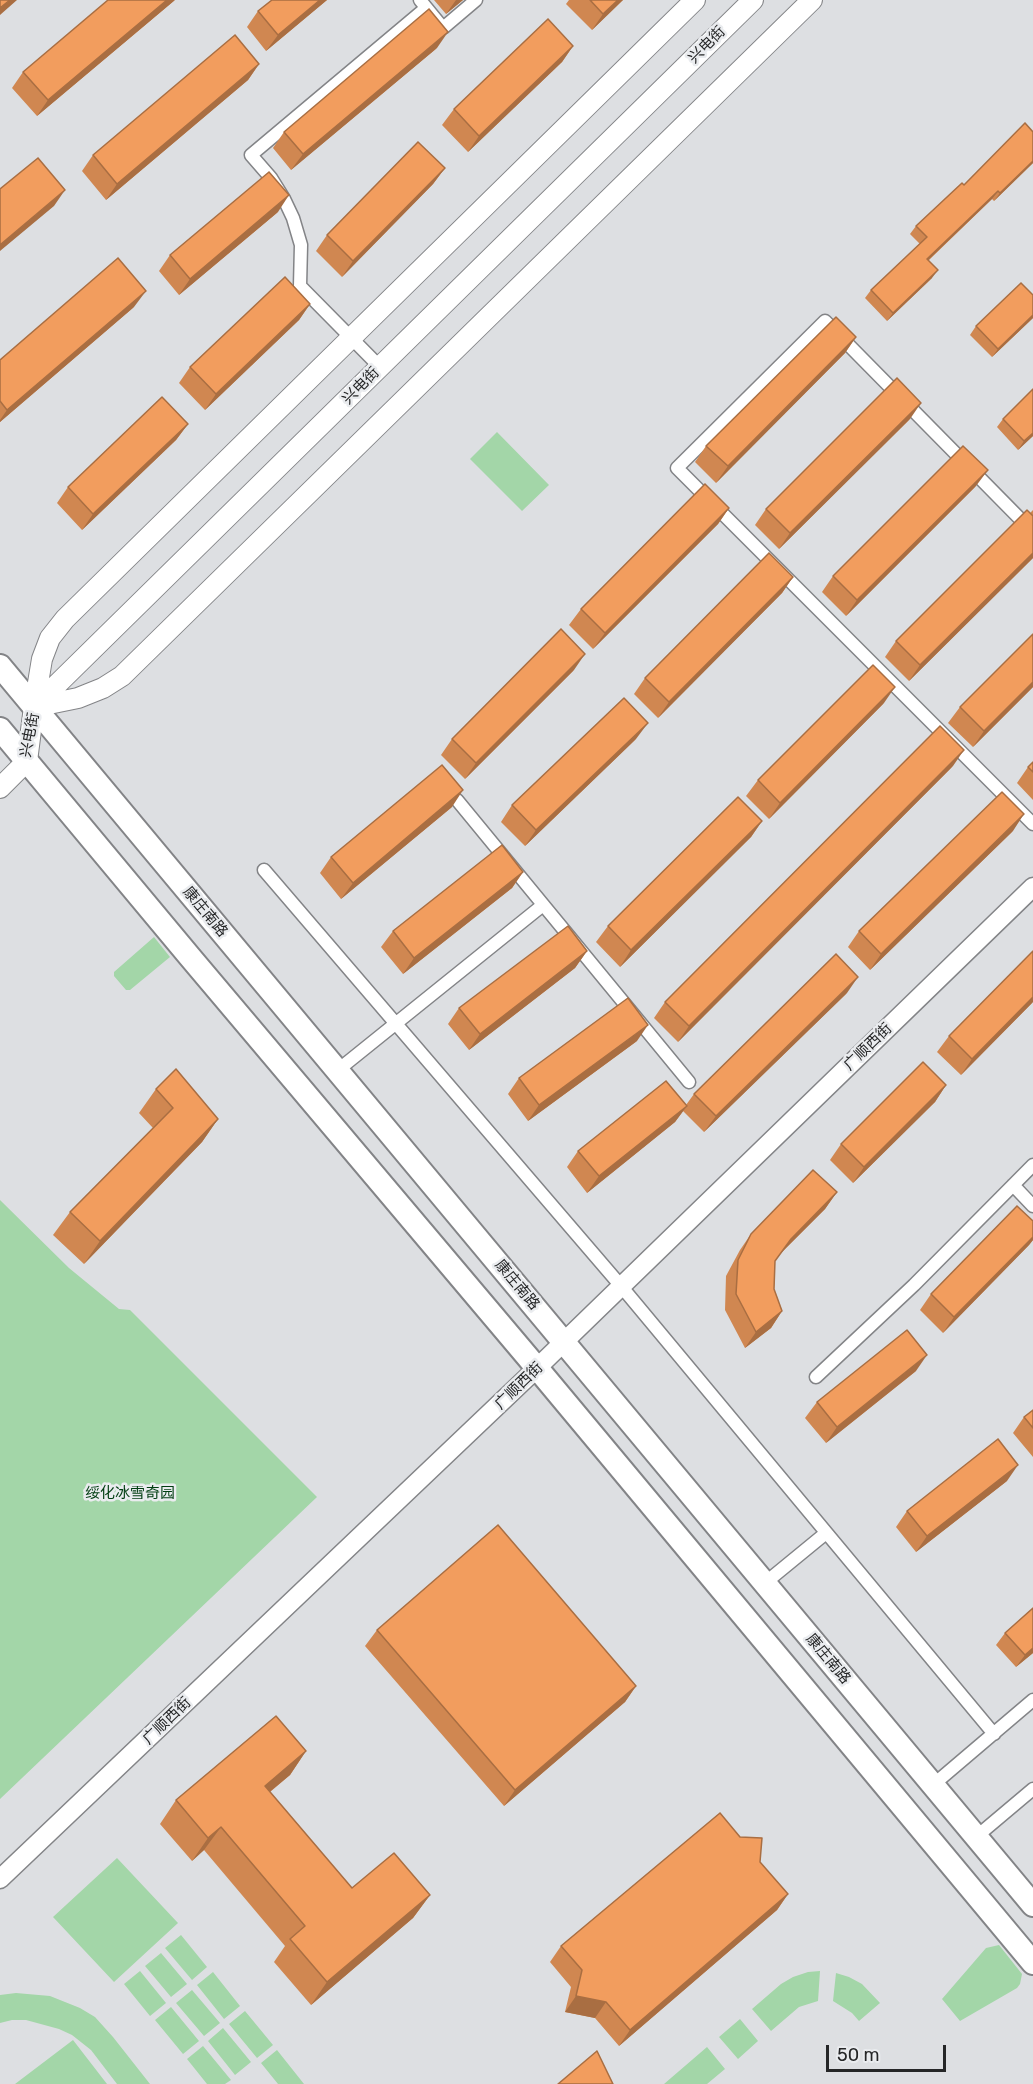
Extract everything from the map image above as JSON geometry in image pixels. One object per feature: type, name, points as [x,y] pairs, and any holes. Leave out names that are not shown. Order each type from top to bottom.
[{"type":"highway","name":"康庄南路","points":[[0,666],[1033,1905]]},
{"type":"highway","points":[[0,729],[1033,1963]]},
{"type":"main road","points":[[695,0],[65,619],[50,638],[42,659],[34,707],[78,698],[103,688],[122,676],[812,0]]},
{"type":"main road","name":"兴电街","points":[[0,788],[27,761],[34,707],[753,0]]},
{"type":"main road","name":"广顺西街","points":[[0,1879],[537,1368],[1033,887]]},
{"type":"street","points":[[380,367],[300,286],[301,245],[293,218],[271,178],[251,155],[423,4],[444,28],[476,0]]},
{"type":"street","points":[[1033,532],[825,321],[677,468],[1033,824]]},
{"type":"street","points":[[457,800],[688,1082]]},
{"type":"street","points":[[264,870],[621,1287],[994,1734]]},
{"type":"street","points":[[338,1070],[543,904]]},
{"type":"street","points":[[816,1377],[914,1286],[1033,1165]]},
{"type":"street","points":[[1013,1185],[1033,1206]]},
{"type":"street","points":[[765,1583],[826,1533]]},
{"type":"street","points":[[933,1785],[1033,1701]]},
{"type":"street","points":[[976,1837],[1033,1789]]},
{"type":"green space","points":[[497,432],[549,485],[522,511],[470,459]]},
{"type":"green space","points":[[154,937],[170,957],[130,990],[126,990],[114,976],[114,972]]},
{"type":"green space","name":"绥化冰雪奇园","points":[[0,1200],[69,1268],[119,1309],[130,1310],[317,1497],[0,1799]]},
{"type":"green space","points":[[117,1858],[178,1923],[114,1982],[53,1917]]},
{"type":"green space","points":[[181,1935],[207,1967],[192,1980],[165,1948]]},
{"type":"green space","points":[[999,1945],[1022,1974],[1020,1984],[1017,1988],[960,2021],[942,1999],[986,1948]]},
{"type":"green space","points":[[161,1953],[187,1984],[171,1997],[145,1966]]},
{"type":"green space","points":[[140,1971],[166,2003],[150,2016],[124,1984]]},
{"type":"green space","points":[[820,1971],[818,2001],[799,2007],[771,2031],[752,2009],[781,1984],[793,1977]]},
{"type":"green space","points":[[213,1972],[240,2006],[224,2019],[197,1985]]},
{"type":"green space","points":[[836,1973],[862,1984],[880,2003],[859,2021],[852,2013],[833,2001]]},
{"type":"green space","points":[[192,1990],[220,2023],[204,2036],[176,2003]]},
{"type":"green space","points":[[16,1993],[50,1996],[80,2008],[95,2017],[150,2084],[117,2084],[91,2050],[72,2035],[59,2029],[26,2020],[0,2023],[0,1995]]},
{"type":"green space","points":[[171,2007],[199,2041],[183,2054],[155,2020]]},
{"type":"green space","points":[[245,2011],[273,2045],[257,2058],[229,2024]]},
{"type":"green space","points":[[740,2019],[758,2041],[738,2059],[719,2037]]},
{"type":"green space","points":[[223,2028],[251,2062],[235,2075],[208,2041]]},
{"type":"green space","points":[[73,2040],[107,2084],[15,2084]]},
{"type":"green space","points":[[203,2046],[231,2080],[225,2084],[207,2084],[187,2059]]},
{"type":"green space","points":[[707,2047],[725,2069],[707,2084],[664,2084]]},
{"type":"green space","points":[[277,2050],[304,2084],[278,2084],[261,2063]]},
{"type":"building","points":[[0,0],[10,0],[0,8]]},
{"type":"building","points":[[108,0],[167,0],[48,100],[23,72]]},
{"type":"building","points":[[272,0],[320,0],[278,35],[258,11]]},
{"type":"building","points":[[590,0],[618,0],[603,14]]},
{"type":"building","points":[[429,9],[448,32],[303,154],[284,132]]},
{"type":"building","points":[[548,19],[573,46],[479,136],[454,109]]},
{"type":"building","points":[[235,35],[259,64],[117,184],[93,155]]},
{"type":"building","points":[[1025,123],[1033,132],[1033,161],[927,259],[938,270],[893,313],[871,290],[927,237],[916,226],[962,183],[964,185]]},
{"type":"building","points":[[418,142],[445,168],[353,261],[327,235]]},
{"type":"building","points":[[38,158],[65,190],[0,245],[0,189]]},
{"type":"building","points":[[269,172],[289,195],[190,279],[170,255]]},
{"type":"building","points":[[118,258],[146,291],[7,410],[0,401],[0,360]]},
{"type":"building","points":[[285,277],[310,304],[216,394],[190,367]]},
{"type":"building","points":[[1021,283],[1033,295],[1033,315],[998,349],[976,326]]},
{"type":"building","points":[[836,317],[856,337],[728,466],[706,446]]},
{"type":"building","points":[[897,378],[921,403],[790,533],[766,509]]},
{"type":"building","points":[[1033,389],[1033,433],[1024,441],[1003,419]]},
{"type":"building","points":[[162,397],[188,424],[93,514],[68,487]]},
{"type":"building","points":[[963,446],[988,470],[857,600],[833,576]]},
{"type":"building","points":[[705,484],[729,508],[605,633],[581,609]]},
{"type":"building","points":[[1027,510],[1033,516],[1033,553],[920,665],[896,641]]},
{"type":"building","points":[[769,553],[793,577],[669,702],[645,678]]},
{"type":"building","points":[[561,629],[585,654],[476,763],[452,739]]},
{"type":"building","points":[[1033,634],[1033,682],[984,731],[960,707]]},
{"type":"building","points":[[873,665],[895,687],[780,803],[758,780]]},
{"type":"building","points":[[624,698],[648,723],[536,830],[512,805]]},
{"type":"building","points":[[940,726],[964,750],[689,1026],[665,1002]]},
{"type":"building","points":[[1033,762],[1033,772],[1028,767]]},
{"type":"building","points":[[442,765],[463,790],[353,883],[331,857]]},
{"type":"building","points":[[1002,792],[1024,814],[881,954],[859,931]]},
{"type":"building","points":[[738,797],[762,821],[631,950],[608,926]]},
{"type":"building","points":[[502,845],[523,872],[414,958],[393,931]]},
{"type":"building","points":[[568,926],[587,951],[480,1034],[459,1008]]},
{"type":"building","points":[[1033,951],[1033,997],[972,1059],[949,1036]]},
{"type":"building","points":[[836,954],[858,977],[716,1116],[694,1094]]},
{"type":"building","points":[[628,998],[648,1025],[539,1105],[519,1078]]},
{"type":"building","points":[[923,1062],[946,1085],[864,1167],[841,1144]]},
{"type":"building","points":[[176,1069],[218,1119],[100,1241],[70,1212],[173,1108],[156,1089]]},
{"type":"building","points":[[666,1081],[687,1106],[599,1176],[578,1151]]},
{"type":"building","points":[[813,1170],[837,1192],[791,1239],[775,1261],[774,1289],[782,1311],[756,1332],[736,1294],[738,1260],[751,1234]]},
{"type":"building","points":[[1017,1206],[1033,1221],[1033,1237],[954,1317],[931,1294]]},
{"type":"building","points":[[907,1330],[927,1355],[837,1427],[817,1402]]},
{"type":"building","points":[[1033,1410],[1033,1428],[1024,1417]]},
{"type":"building","points":[[998,1439],[1018,1465],[927,1536],[907,1511]]},
{"type":"building","points":[[498,1525],[636,1686],[515,1790],[377,1630]]},
{"type":"building","points":[[1033,1608],[1033,1648],[1025,1655],[1005,1633]]},
{"type":"building","points":[[276,1716],[306,1751],[265,1786],[352,1888],[394,1853],[430,1895],[327,1982],[290,1939],[305,1926],[221,1827],[208,1838],[176,1800]]},
{"type":"building","points":[[720,1813],[740,1837],[762,1838],[760,1862],[788,1894],[630,2030],[606,2002],[576,1996],[582,1970],[561,1946]]},
{"type":"building","points":[[597,2051],[613,2084],[558,2084]]}]
